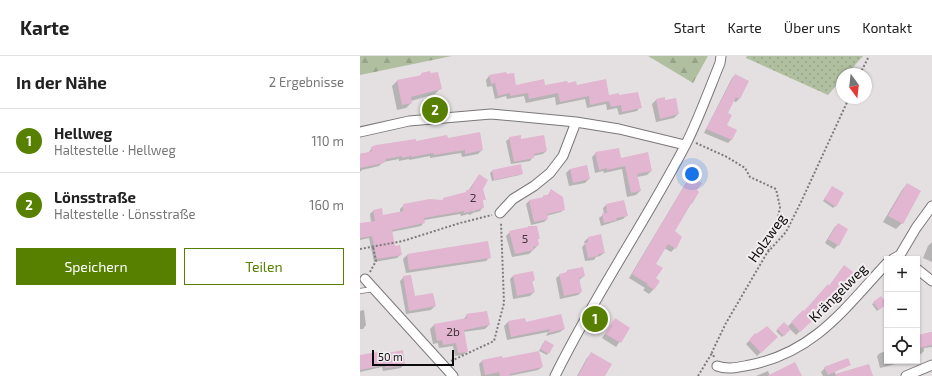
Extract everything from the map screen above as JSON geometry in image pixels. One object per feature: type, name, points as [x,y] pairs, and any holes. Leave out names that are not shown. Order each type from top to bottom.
[{"type":"street","points":[[555,376],[567,352],[687,142],[704,105],[720,63],[721,56]]},
{"type":"street","points":[[360,132],[409,121],[491,114],[576,122],[687,142]]},
{"type":"street","points":[[500,212],[513,199],[534,186],[550,173],[563,156],[576,122]]},
{"type":"street","points":[[901,256],[916,228],[932,206]]},
{"type":"street","name":"Krängelweg","points":[[717,366],[722,368],[735,368],[757,363],[780,356],[806,343],[834,321],[884,266]]},
{"type":"street","points":[[920,271],[932,281]]},
{"type":"street","points":[[365,280],[453,376]]},
{"type":"street","points":[[906,376],[932,365]]},
{"type":"lane","points":[[360,291],[374,289]]},
{"type":"path","points":[[863,68],[869,56]]},
{"type":"path","name":"Holzweg","points":[[698,376],[726,323],[767,253],[786,232],[846,104]]},
{"type":"path","points":[[687,142],[727,157],[745,168],[750,177],[776,189],[780,207],[777,223],[767,253]]},
{"type":"path","points":[[360,249],[404,241],[500,212],[504,303],[494,341],[443,365]]},
{"type":"path","points":[[365,280],[376,261],[373,247]]},
{"type":"path","points":[[712,352],[717,366]]},
{"type":"green space","points":[[360,56],[452,56],[360,75]]},
{"type":"green space","points":[[648,56],[708,56],[693,83]]},
{"type":"green space","points":[[747,56],[863,56],[852,68],[836,68],[836,86],[828,95],[746,58]]},
{"type":"building","points":[[430,71],[431,73],[438,72],[442,89],[411,97],[412,103],[402,105],[397,80],[422,75],[421,73]]},
{"type":"building","points":[[506,72],[507,74],[514,73],[516,85],[544,79],[545,85],[576,81],[577,85],[606,79],[609,95],[638,92],[642,108],[622,112],[621,105],[611,107],[609,101],[590,105],[589,96],[560,102],[558,93],[529,99],[528,93],[510,96],[510,93],[498,96],[495,83],[491,84],[489,75]]},
{"type":"building","points":[[735,74],[749,81],[740,99],[736,97],[728,113],[732,115],[727,125],[737,130],[732,140],[706,129]]},
{"type":"building","points":[[665,97],[665,100],[676,98],[679,114],[660,119],[656,99]]},
{"type":"building","points":[[480,132],[483,150],[465,154],[465,150],[434,155],[433,153],[402,158],[402,156],[386,159],[384,163],[360,168],[360,154],[372,151],[371,147],[376,145],[416,139],[416,141],[447,135],[448,138]]},
{"type":"building","points":[[521,135],[521,139],[544,135],[547,151],[534,154],[534,158],[514,162],[509,137]]},
{"type":"building","points":[[619,148],[621,158],[648,152],[652,171],[637,174],[641,191],[631,193],[625,166],[607,170],[607,168],[599,170],[595,152]]},
{"type":"building","points":[[521,164],[523,174],[494,180],[492,170]]},
{"type":"building","points":[[587,165],[590,179],[573,183],[570,169]]},
{"type":"building","points":[[479,174],[488,180],[483,189],[486,200],[483,200],[484,208],[474,212],[464,213],[464,211],[424,218],[425,223],[392,230],[395,246],[400,245],[402,255],[377,259],[372,236],[360,238],[360,223],[375,221],[373,210],[382,208],[383,215],[403,211],[403,204],[430,199],[443,200],[443,198],[470,190]]},
{"type":"building","points":[[690,176],[702,183],[697,190],[699,192],[675,231],[682,237],[676,249],[668,244],[656,264],[663,268],[656,278],[660,281],[654,290],[647,285],[648,284],[632,274]]},
{"type":"building","points":[[907,183],[921,191],[903,224],[888,216]]},
{"type":"building","points":[[832,186],[844,193],[836,207],[824,199]]},
{"type":"building","points":[[551,189],[563,197],[565,210],[547,214],[548,219],[534,222],[529,200],[544,197],[543,195],[548,195]]},
{"type":"building","points":[[624,200],[628,216],[616,218],[617,220],[604,223],[602,213],[607,213],[606,204]]},
{"type":"building","points":[[838,223],[848,229],[839,246],[828,239]]},
{"type":"building","points":[[528,226],[537,226],[540,239],[538,239],[539,245],[533,247],[534,250],[515,254],[509,231]]},
{"type":"building","points":[[601,234],[605,253],[588,258],[585,243],[588,242],[588,237]]},
{"type":"building","points":[[488,241],[491,258],[409,270],[407,254]]},
{"type":"building","points":[[844,265],[856,274],[844,291],[823,315],[821,313],[800,332],[791,322],[803,310],[804,311],[828,284],[829,286]]},
{"type":"building","points":[[583,267],[585,276],[579,278],[582,292],[564,296],[559,274],[567,272],[567,270]]},
{"type":"building","points":[[533,271],[535,280],[532,281],[535,292],[517,296],[513,275]]},
{"type":"building","points":[[411,275],[415,296],[433,293],[436,306],[409,311],[403,276]]},
{"type":"building","points":[[881,296],[884,300],[884,306],[879,310],[873,302]]},
{"type":"building","points":[[487,311],[490,325],[464,330],[468,352],[458,353],[456,343],[443,345],[442,340],[437,341],[434,324],[467,318],[466,314]]},
{"type":"building","points":[[561,314],[565,329],[548,333],[550,329],[511,337],[508,321],[525,318],[526,322]]},
{"type":"building","points":[[615,318],[630,328],[621,343],[605,334]]},
{"type":"building","points":[[784,322],[791,329],[784,336],[777,329]]},
{"type":"building","points":[[767,326],[778,337],[761,353],[749,340],[755,333],[756,334]]},
{"type":"building","points":[[932,332],[932,345],[920,348],[920,334]]},
{"type":"building","points":[[545,340],[554,345],[549,354],[540,349]]},
{"type":"building","points":[[403,350],[405,365],[386,368],[385,365],[360,370],[360,355],[383,351],[383,354]]},
{"type":"building","points":[[539,351],[543,367],[510,374],[510,376],[500,376],[499,372],[485,375],[482,360],[502,356],[503,358]]},
{"type":"building","points":[[591,352],[612,364],[605,376],[578,376]]},
{"type":"building","points":[[848,358],[851,365],[828,375],[824,367]]},
{"type":"building","points":[[795,362],[802,376],[767,376]]},
{"type":"building","points":[[869,364],[873,376],[836,376],[835,374]]},
{"type":"place","name":"Lönsstraße","points":[[435,110]]},
{"type":"place","name":"Hellweg","points":[[595,319]]}]
